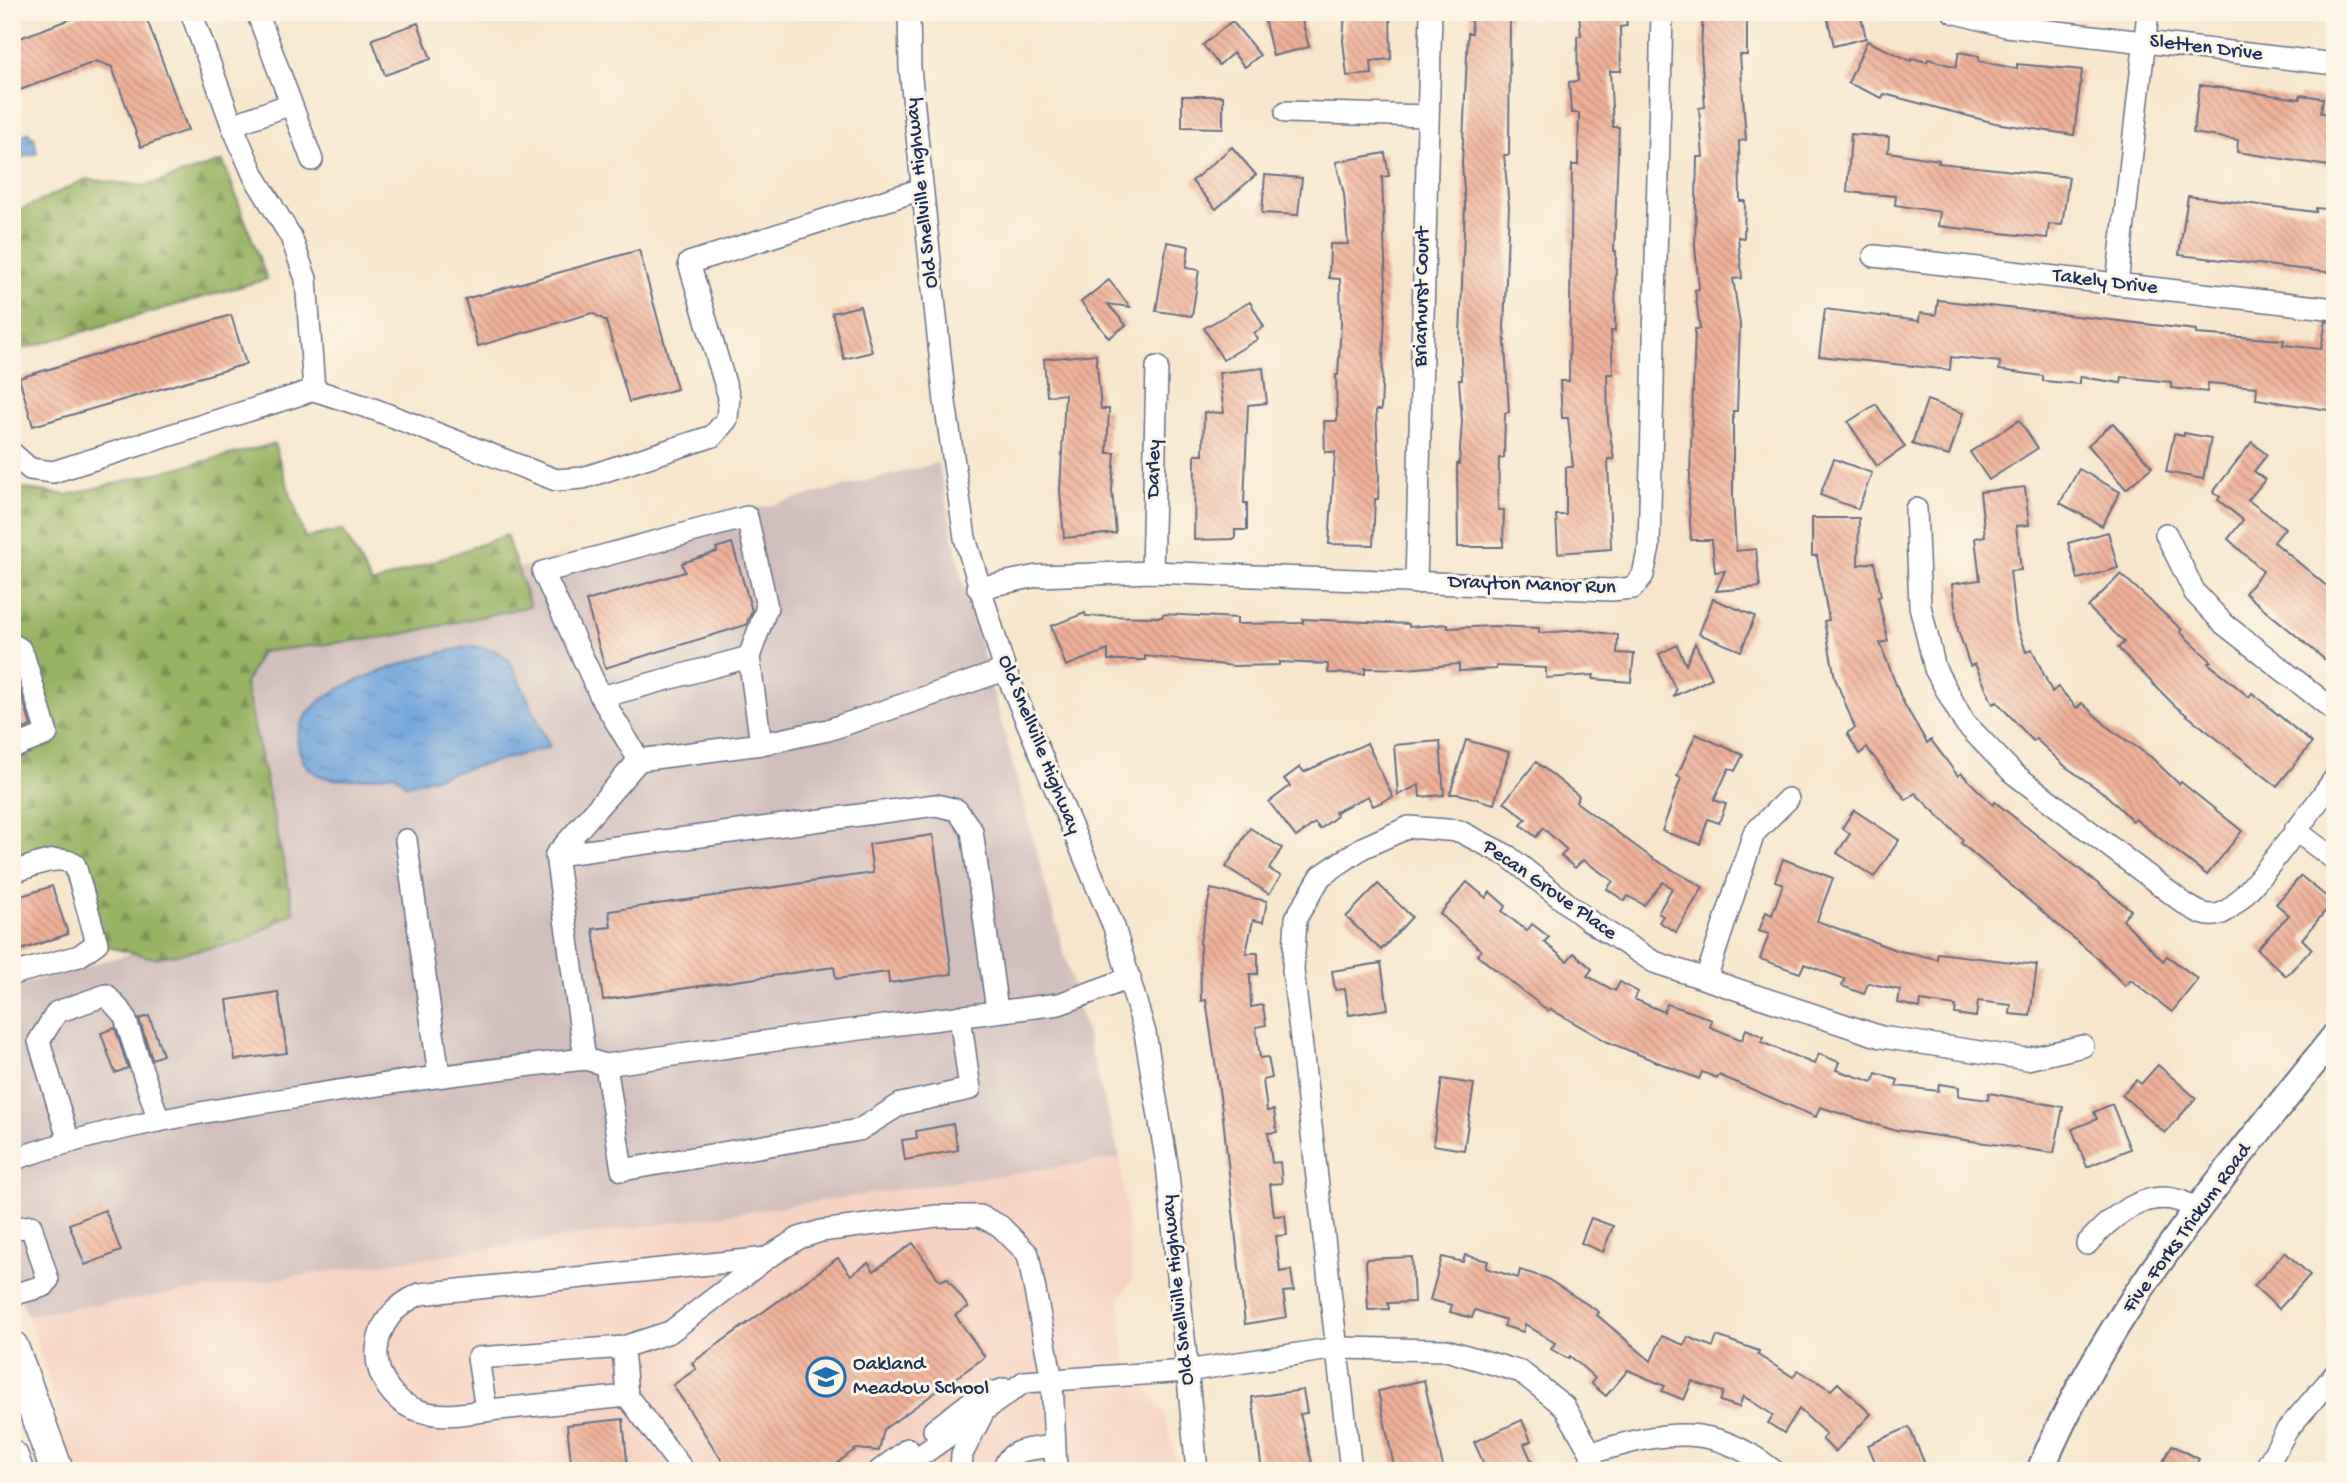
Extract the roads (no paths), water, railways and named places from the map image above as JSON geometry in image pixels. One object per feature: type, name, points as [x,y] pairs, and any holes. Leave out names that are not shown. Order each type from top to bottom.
[{"type":"highway","points":[[12,1347],[57,1471]]},
{"type":"highway","points":[[12,1457],[17,1471]]},
{"type":"main road","name":"Five Forks Trickum Road","points":[[2040,1471],[2123,1316],[2197,1210],[2335,1036]]},
{"type":"street","points":[[191,12],[232,125],[254,176],[291,237],[306,279],[314,390]]},
{"type":"street","points":[[257,12],[312,160]]},
{"type":"street","name":"Old Snellville Highway","points":[[909,12],[910,68],[922,190],[945,402],[965,538],[1005,670],[1114,927],[1145,1034],[1167,1164],[1197,1471]]},
{"type":"street","name":"Briarhurst Court","points":[[1416,583],[1431,12]]},
{"type":"street","name":"Drayton Manor Run","points":[[978,588],[1037,576],[1152,572],[1611,590],[1633,588],[1643,575],[1649,547],[1662,12]]},
{"type":"street","name":"Sletten Drive","points":[[1953,12],[2006,26],[2335,64]]},
{"type":"street","points":[[2118,284],[2148,12]]},
{"type":"street","points":[[232,125],[291,103]]},
{"type":"street","points":[[1286,112],[1428,116]]},
{"type":"street","points":[[12,453],[30,470],[53,472],[314,390],[376,410],[556,480],[583,478],[713,436],[727,419],[729,397],[689,263],[922,190]]},
{"type":"street","name":"Takely Drive","points":[[1874,256],[2335,309]]},
{"type":"street","name":"Darley","points":[[1152,572],[1157,367]]},
{"type":"street","points":[[1916,509],[1920,606],[1935,669],[1964,722],[2013,773],[2204,915],[2222,914],[2242,897],[2335,778]]},
{"type":"street","points":[[639,761],[601,697],[543,572],[747,517],[767,607],[749,657],[761,744]]},
{"type":"street","points":[[2166,534],[2195,593],[2224,624],[2335,711]]},
{"type":"street","points":[[12,644],[20,649],[24,657],[22,691],[47,734],[12,747]]},
{"type":"street","points":[[601,697],[749,657]]},
{"type":"street","points":[[556,855],[639,761],[761,744],[828,730],[1005,670]]},
{"type":"street","points":[[1706,979],[1754,834],[1788,799]]},
{"type":"street","points":[[556,855],[936,805],[957,810],[972,831],[997,1010]]},
{"type":"street","name":"Pecan Grove Place","points":[[1351,1471],[1293,970],[1296,918],[1321,876],[1362,848],[1409,827],[1459,831],[1508,856],[1588,920],[1654,962],[1881,1037],[2027,1059],[2083,1046]]},
{"type":"street","points":[[2295,830],[2335,860]]},
{"type":"street","points":[[406,840],[439,1075]]},
{"type":"street","points":[[556,855],[595,1062],[622,1170],[859,1130],[901,1104],[970,1089],[960,1016]]},
{"type":"street","points":[[12,872],[57,860],[69,860],[75,865],[97,943],[79,956],[12,974]]},
{"type":"street","points":[[12,1160],[69,1142],[159,1121],[439,1075],[595,1062],[1059,1004],[1130,978]]},
{"type":"street","points":[[69,1142],[40,1041],[57,1012],[106,995],[124,1015],[159,1121]]},
{"type":"street","points":[[12,1143],[36,1152]]},
{"type":"street","points":[[2100,1239],[2112,1217],[2137,1203],[2155,1198],[2184,1202],[2197,1210]]},
{"type":"street","points":[[486,1410],[478,1358],[623,1347],[670,1332],[767,1258],[799,1238],[821,1231],[937,1216],[980,1216],[1000,1226],[1028,1254],[1052,1380],[1056,1471]]},
{"type":"street","points":[[12,1229],[31,1226],[48,1280],[44,1286],[12,1295]]},
{"type":"street","points":[[628,1396],[440,1415],[408,1407],[390,1390],[379,1367],[378,1340],[385,1322],[401,1302],[440,1290],[767,1258]]},
{"type":"street","points":[[623,1347],[628,1396],[684,1471]]},
{"type":"street","points":[[879,1471],[976,1398],[1024,1382],[1186,1371],[1337,1348],[1446,1350],[1521,1372],[1563,1406],[1591,1462],[1643,1438],[1698,1433],[1748,1450],[1774,1471]]},
{"type":"street","points":[[2264,1471],[2287,1430],[2335,1374]]},
{"type":"street","points":[[899,1471],[1024,1382]]},
{"type":"street","points":[[961,1471],[962,1454],[984,1412]]},
{"type":"street","points":[[1004,1471],[1007,1458],[1012,1453],[1054,1446]]},
{"type":"water","points":[[29,132],[31,138],[34,137],[37,153],[12,160],[12,141]]},
{"type":"water","points":[[472,646],[495,650],[510,661],[550,747],[406,785],[395,774],[351,779],[323,777],[311,770],[303,760],[298,744],[300,727],[314,707],[331,694],[391,668]]},
{"type":"place","name":"Oakland Meadow School","points":[[826,1377]]}]
